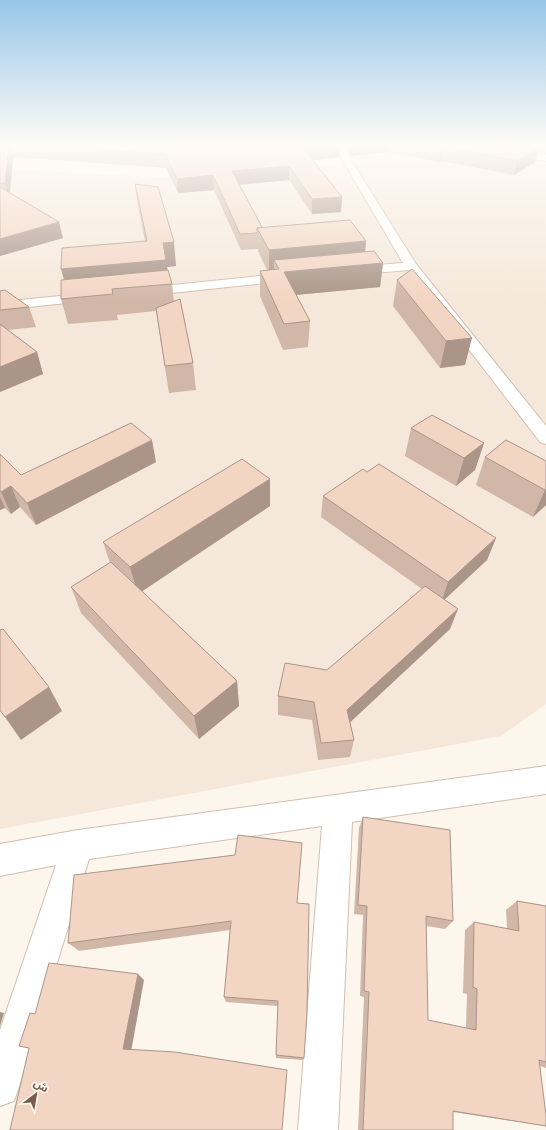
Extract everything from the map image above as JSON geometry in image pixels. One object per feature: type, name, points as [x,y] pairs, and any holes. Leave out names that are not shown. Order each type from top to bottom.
[{"type":"street","points":[[368,197],[411,266],[546,438]]},
{"type":"street","points":[[342,272],[411,266]]},
{"type":"street","points":[[133,293],[304,276]]},
{"type":"street","points":[[0,306],[102,296]]},
{"type":"street","points":[[0,860],[78,844],[546,780]]},
{"type":"street","points":[[318,1130],[338,809]]},
{"type":"street","points":[[0,1087],[78,844]]},
{"type":"shaded area","points":[[0,197],[546,197],[546,704],[501,736],[0,829]]},
{"type":"building","points":[[0,197],[16,197],[59,222],[0,239]]},
{"type":"building","points":[[138,197],[161,197],[174,242],[163,243],[166,260],[61,269],[62,248],[147,241]]},
{"type":"building","points":[[223,197],[246,197],[262,227],[257,228],[257,233],[240,234]]},
{"type":"building","points":[[310,197],[342,197],[312,199]]},
{"type":"building","points":[[350,220],[366,241],[269,250],[257,228]]},
{"type":"building","points":[[374,251],[383,263],[284,272],[310,321],[284,324],[260,271],[279,269],[274,260]]},
{"type":"building","points":[[412,269],[472,338],[446,341],[397,280]]},
{"type":"building","points":[[168,270],[172,284],[112,289],[113,294],[61,299],[61,280]]},
{"type":"building","points":[[5,290],[29,307],[0,310],[0,291]]},
{"type":"building","points":[[180,299],[193,363],[165,366],[156,308]]},
{"type":"building","points":[[0,324],[37,352],[0,367]]},
{"type":"building","points":[[432,415],[484,443],[464,458],[411,428]]},
{"type":"building","points":[[131,423],[152,440],[27,503],[11,486],[1,492],[0,491],[0,454],[21,475]]},
{"type":"building","points":[[506,440],[546,461],[545,490],[485,457]]},
{"type":"building","points":[[242,459],[270,479],[130,567],[103,542]]},
{"type":"building","points":[[379,464],[496,538],[448,582],[323,496],[363,469],[367,472]]},
{"type":"building","points":[[111,562],[237,681],[194,716],[71,587]]},
{"type":"building","points":[[425,586],[458,609],[347,710],[354,740],[321,743],[314,702],[278,696],[285,663],[327,670]]},
{"type":"building","points":[[3,629],[49,687],[5,717],[0,710],[0,630]]},
{"type":"building","points":[[363,817],[450,830],[453,921],[426,916],[428,1020],[476,1030],[477,989],[473,987],[474,922],[519,931],[517,901],[546,906],[546,1062],[539,1060],[546,1126],[453,1111],[453,1130],[363,1130],[369,992],[364,991],[367,906],[358,905]]},
{"type":"building","points":[[238,835],[302,843],[297,903],[309,904],[307,1013],[304,1058],[276,1055],[278,1001],[224,997],[231,921],[68,943],[74,875],[235,855]]},
{"type":"building","points":[[49,963],[138,974],[123,1049],[175,1052],[287,1070],[282,1130],[10,1130],[29,1048],[19,1046],[30,1013],[35,1014]]}]
